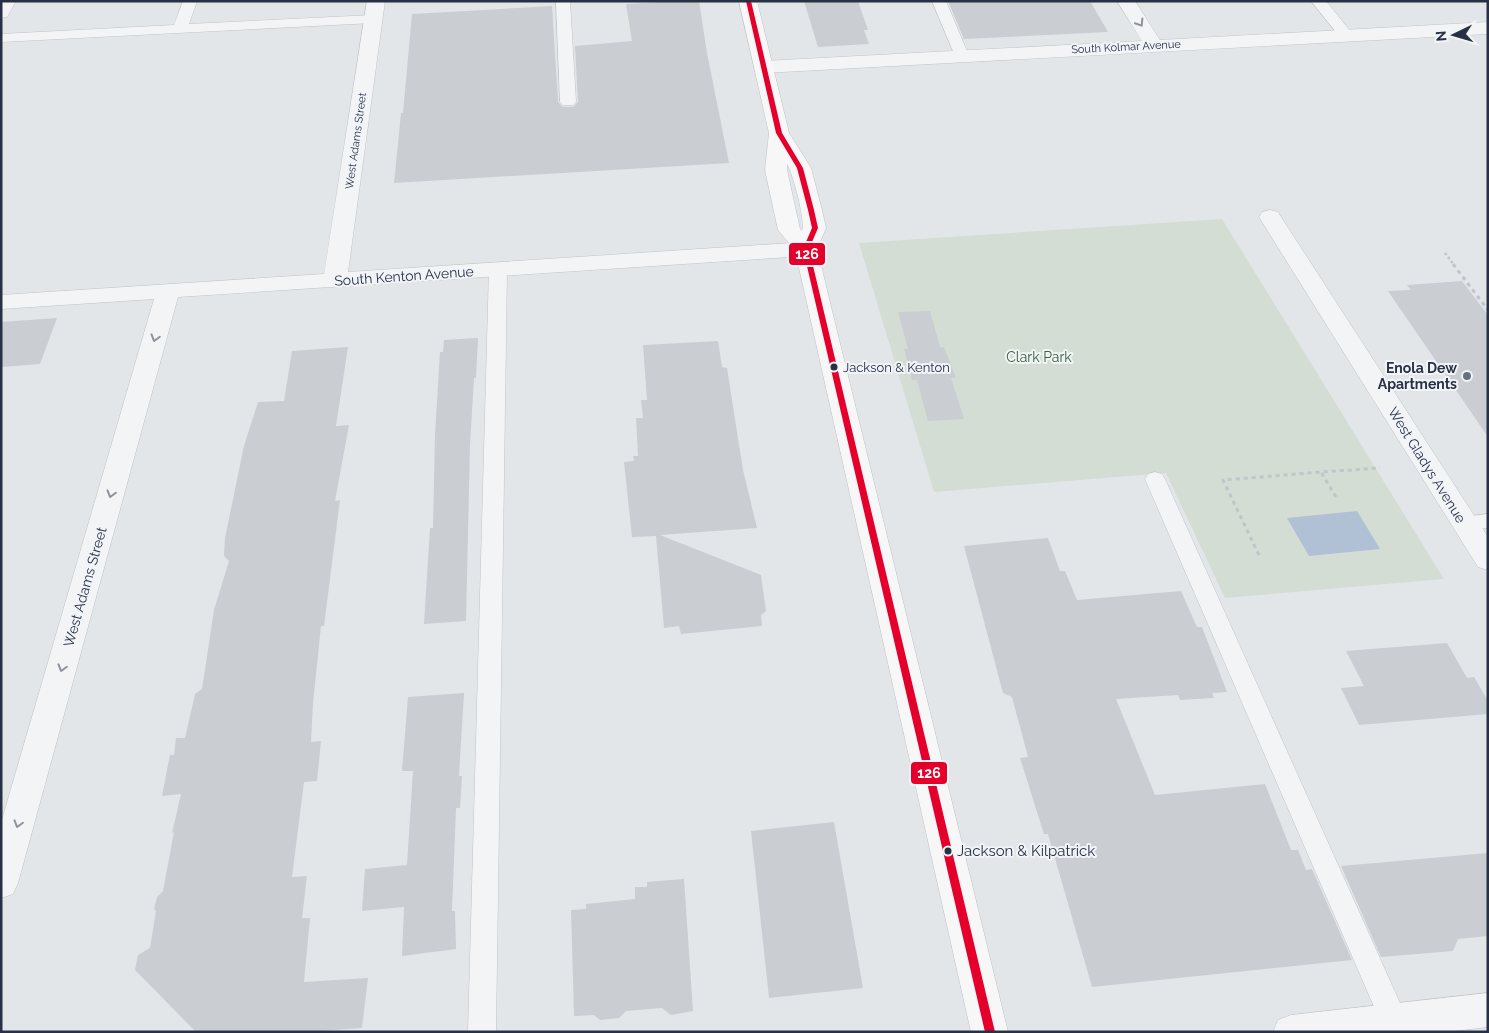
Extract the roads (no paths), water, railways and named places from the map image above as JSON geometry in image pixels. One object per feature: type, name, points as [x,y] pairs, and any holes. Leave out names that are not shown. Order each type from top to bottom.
[{"type":"street","points":[[1,13],[7,1]]},
{"type":"street","points":[[748,1],[779,133],[776,170],[789,230],[806,249],[990,1032]]},
{"type":"street","points":[[1126,1],[1154,46]]},
{"type":"street","name":"West Adams Street","points":[[335,280],[375,10]]},
{"type":"street","name":"South Kolmar Avenue","points":[[764,67],[1488,28]]},
{"type":"street","name":"West Gladys Avenue","points":[[1270,217],[1476,522],[1488,560]]},
{"type":"street","name":"South Kenton Avenue","points":[[1,302],[806,249]]},
{"type":"street","name":"West Adams Street","points":[[1,883],[168,291]]},
{"type":"street","points":[[1291,1032],[1397,1026],[1488,1010]]},
{"type":"lane","points":[[180,28],[190,1]]},
{"type":"lane","points":[[564,1],[568,102]]},
{"type":"lane","points":[[938,1],[962,56]]},
{"type":"lane","points":[[1318,1],[1346,35]]},
{"type":"lane","points":[[1,38],[180,28],[375,10]]},
{"type":"lane","points":[[482,1032],[498,269]]},
{"type":"lane","points":[[1155,479],[1397,1026]]},
{"type":"water","points":[[1357,511],[1380,549],[1309,556],[1287,518]]},
{"type":"place","name":"Jackson & Kenton","points":[[834,367]]},
{"type":"place","name":"Enola Dew Apartments","points":[[1467,376]]},
{"type":"place","name":"Jackson & Kilpatrick","points":[[948,851]]},
{"type":"park label","name":"Clark Park","points":[[1039,357]]}]
